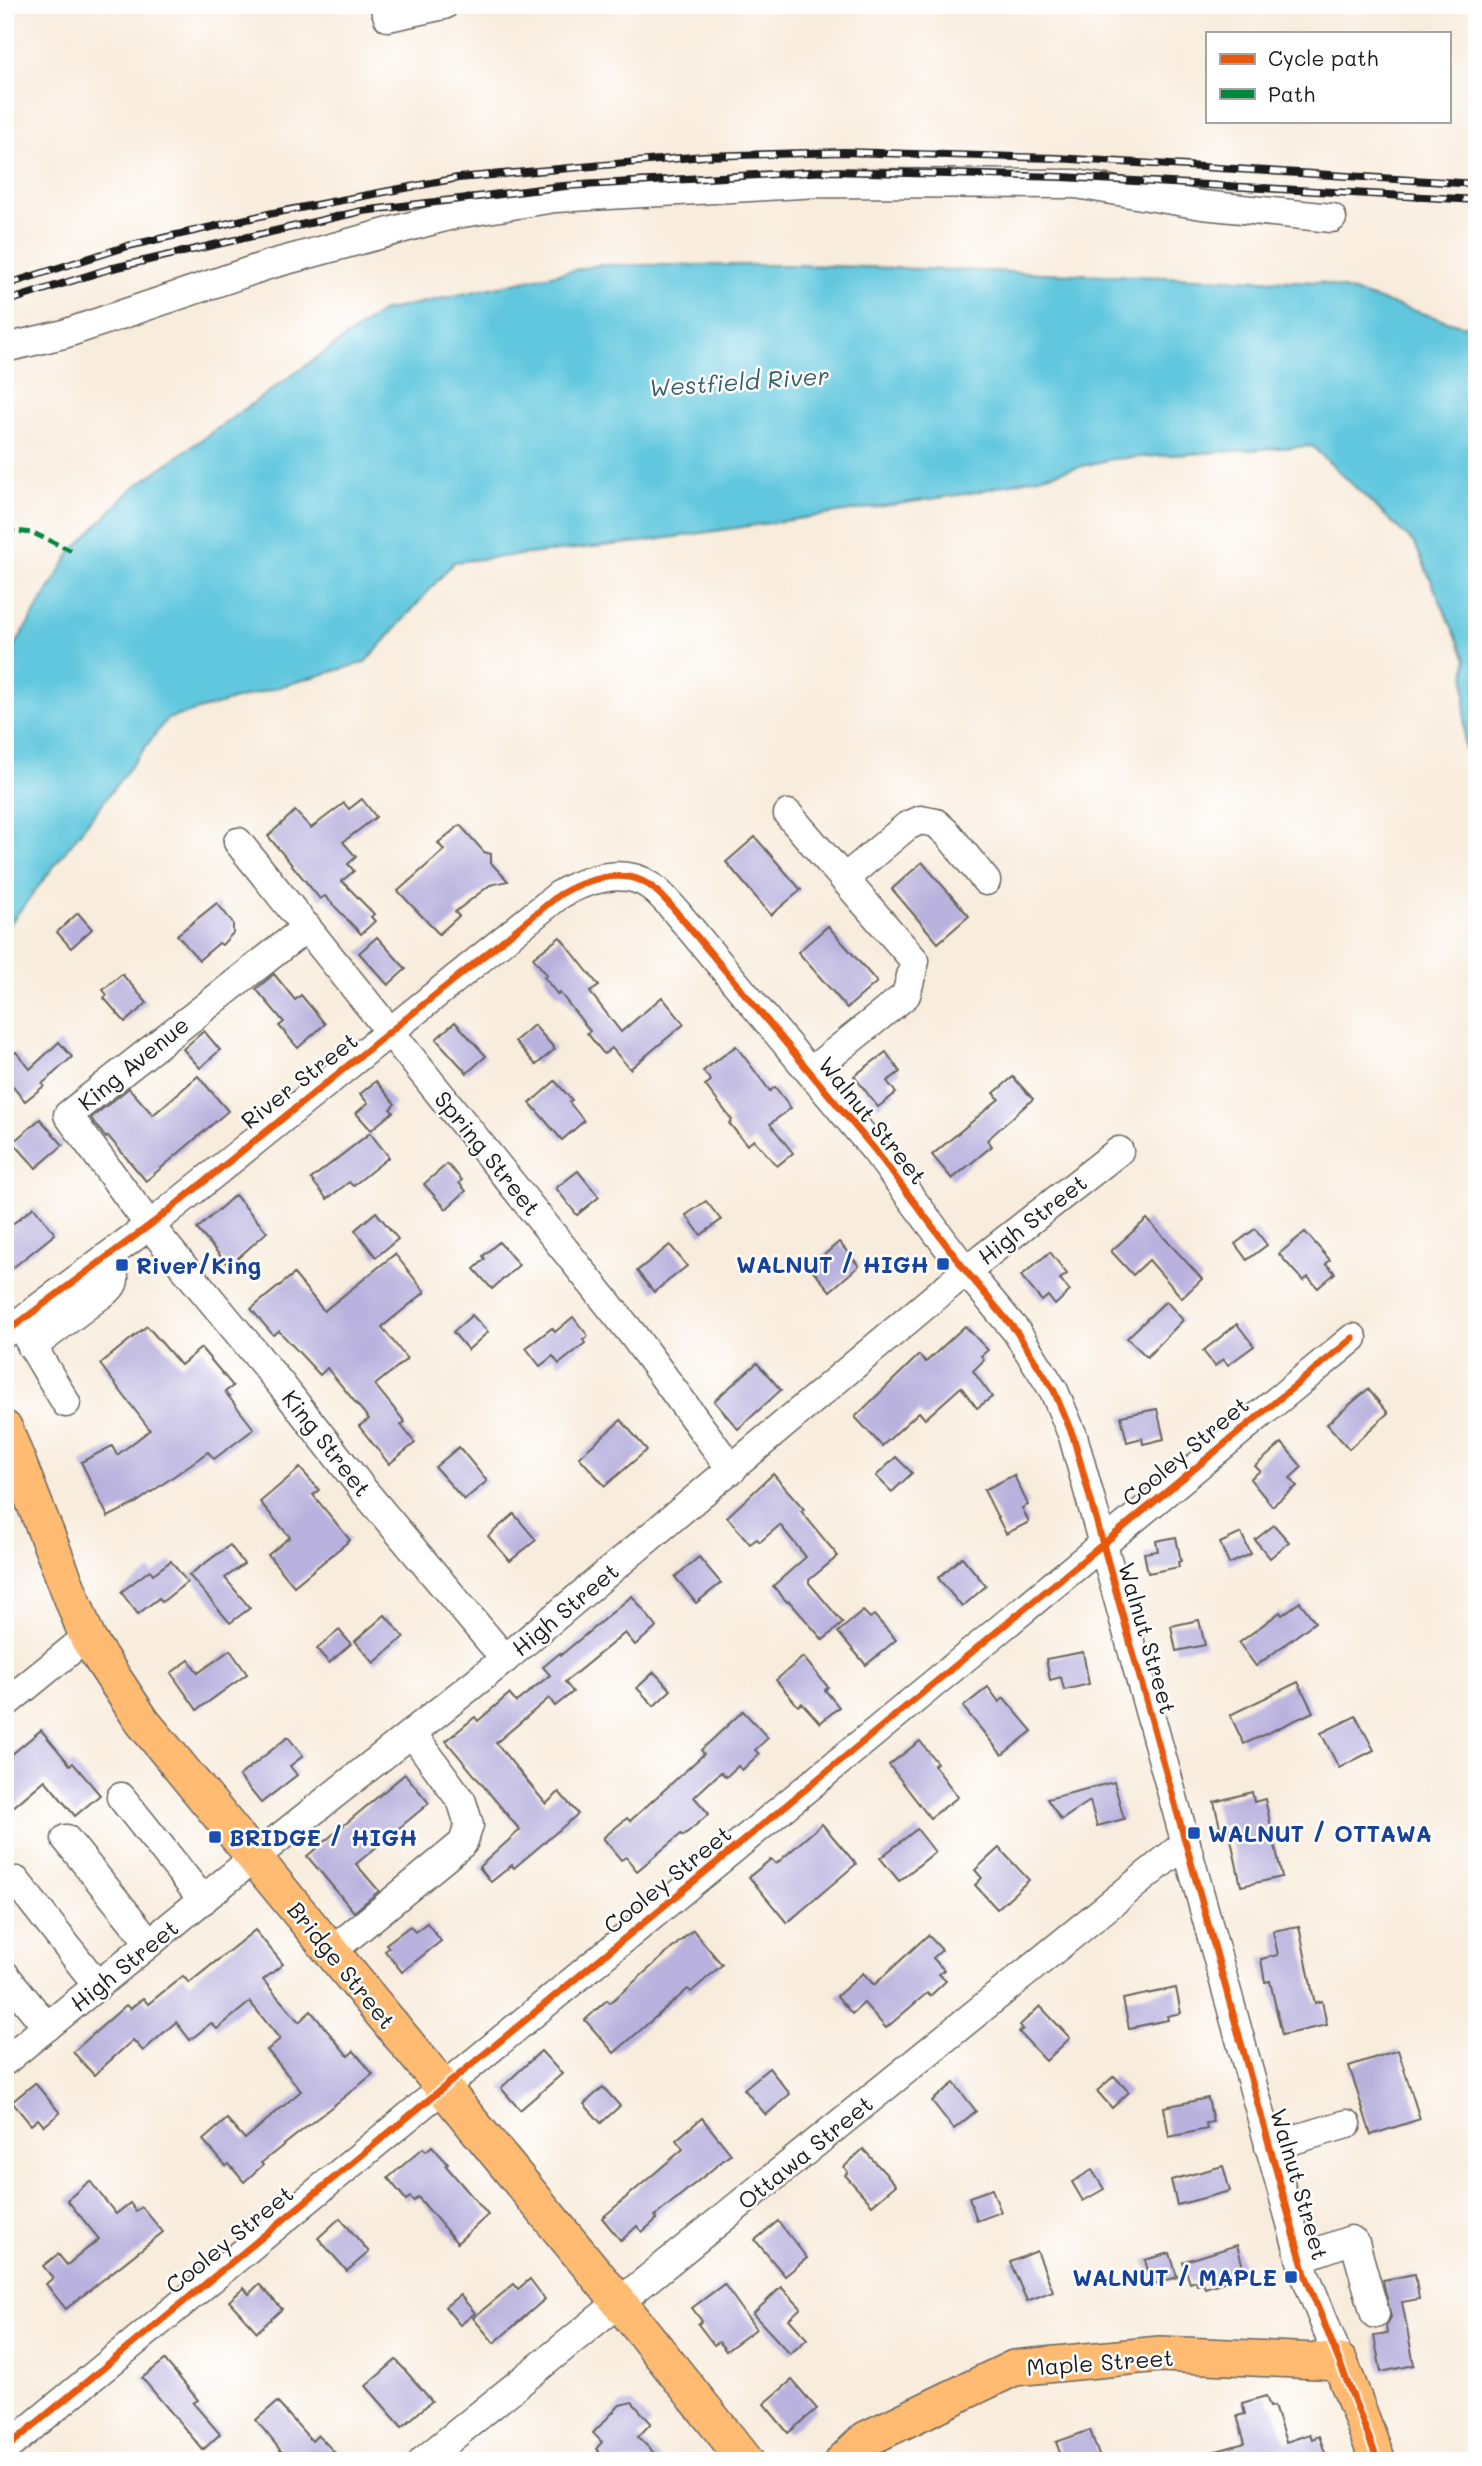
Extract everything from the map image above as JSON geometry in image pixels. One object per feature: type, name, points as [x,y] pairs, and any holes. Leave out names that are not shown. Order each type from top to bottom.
[{"type":"main road","name":"Bridge Street","points":[[5,1429],[88,1637],[142,1721],[619,2302],[746,2461]]},
{"type":"main road","name":"Maple Street","points":[[843,2461],[866,2439],[1014,2368],[1160,2354],[1340,2362]]},
{"type":"main road","name":"Walnut Street","points":[[1340,2362],[1378,2461]]},
{"type":"street","points":[[386,11],[444,5]]},
{"type":"street","points":[[5,348],[64,334],[268,265],[456,214],[555,198],[818,183],[1076,184],[1202,205],[1332,219]]},
{"type":"street","points":[[788,814],[915,961],[906,995],[810,1072]]},
{"type":"street","points":[[844,878],[907,826],[921,820],[936,823],[948,834],[986,881]]},
{"type":"street","name":"Spring Street","points":[[237,842],[634,1335],[732,1470]]},
{"type":"street","name":"River Street","points":[[19,1334],[106,1258],[559,895],[588,882],[624,876]]},
{"type":"street","name":"Walnut Street","points":[[624,876],[650,885],[673,908],[810,1072],[1016,1331],[1054,1391],[1073,1436],[1300,2258],[1340,2362]]},
{"type":"street","name":"King Avenue","points":[[149,1225],[68,1115],[307,927]]},
{"type":"street","name":"High Street","points":[[5,2061],[255,1857],[505,1659],[967,1271],[1119,1151]]},
{"type":"street","name":"King Street","points":[[149,1225],[283,1387],[365,1492],[505,1659]]},
{"type":"street","points":[[19,1334],[66,1404]]},
{"type":"street","name":"Cooley Street","points":[[5,2449],[1353,1338]]},
{"type":"street","points":[[5,1704],[88,1637]]},
{"type":"street","points":[[332,1951],[463,1843],[468,1825],[462,1802],[412,1732]]},
{"type":"street","points":[[121,1797],[203,1900]]},
{"type":"street","points":[[66,1839],[150,1943]]},
{"type":"street","name":"Ottawa Street","points":[[423,2461],[1186,1843]]},
{"type":"street","points":[[16,1881],[98,1986]]},
{"type":"street","points":[[5,1975],[47,2027]]},
{"type":"street","points":[[1269,2147],[1347,2124]]},
{"type":"street","points":[[1300,2258],[1351,2239],[1356,2243],[1375,2314]]},
{"type":"water","name":"Westfield River","points":[[598,265],[800,265],[1321,282],[1460,325],[1477,325],[1477,769],[1464,746],[1466,659],[1415,544],[1312,446],[1112,459],[972,493],[641,542],[454,562],[366,662],[167,719],[5,930],[5,662],[72,551],[133,488],[383,311]]},
{"type":"building","points":[[362,799],[376,817],[343,842],[356,857],[348,864],[354,871],[342,881],[374,914],[371,917],[375,921],[361,934],[325,896],[320,899],[268,836],[295,811],[311,828],[344,803],[349,809]]},
{"type":"building","points":[[460,825],[484,852],[491,854],[491,863],[508,881],[490,885],[455,912],[459,916],[439,934],[398,891],[444,850],[438,843]]},
{"type":"building","points":[[755,837],[801,890],[771,915],[726,862]]},
{"type":"building","points":[[922,862],[969,916],[938,943],[892,889]]},
{"type":"building","points":[[217,903],[233,923],[233,933],[222,945],[219,943],[199,960],[177,935]]},
{"type":"building","points":[[78,913],[92,929],[71,948],[57,932]]},
{"type":"building","points":[[828,926],[877,982],[847,1008],[798,952]]},
{"type":"building","points":[[377,937],[406,969],[388,985],[359,953]]},
{"type":"building","points":[[560,937],[599,986],[590,992],[621,1032],[662,997],[684,1024],[630,1069],[612,1048],[604,1054],[587,1033],[590,1031],[544,977],[547,975],[533,958]]},
{"type":"building","points":[[122,974],[147,1003],[125,1022],[104,998],[107,995],[103,990]]},
{"type":"building","points":[[274,974],[295,1000],[301,995],[325,1024],[298,1048],[279,1026],[284,1022],[256,989]]},
{"type":"building","points":[[455,1022],[486,1056],[467,1073],[436,1039]]},
{"type":"building","points":[[534,1025],[555,1049],[536,1065],[515,1041]]},
{"type":"building","points":[[204,1031],[220,1050],[200,1068],[183,1049]]},
{"type":"building","points":[[59,1042],[72,1057],[25,1101],[5,1078],[5,1061],[16,1052],[30,1069]]},
{"type":"building","points":[[736,1046],[770,1091],[775,1087],[791,1108],[770,1124],[793,1153],[777,1166],[754,1140],[747,1145],[729,1123],[732,1120],[705,1085],[711,1081],[703,1071]]},
{"type":"building","points":[[886,1052],[900,1072],[887,1081],[896,1093],[878,1107],[854,1076]]},
{"type":"building","points":[[198,1076],[228,1111],[146,1181],[91,1118],[129,1088],[153,1115]]},
{"type":"building","points":[[1013,1077],[1033,1099],[987,1140],[992,1146],[952,1179],[932,1155],[999,1099],[994,1093]]},
{"type":"building","points":[[376,1081],[395,1104],[390,1109],[393,1112],[371,1130],[356,1113],[368,1103],[360,1094]]},
{"type":"building","points":[[555,1081],[572,1100],[569,1102],[584,1121],[562,1140],[530,1103]]},
{"type":"building","points":[[40,1119],[63,1145],[36,1168],[13,1142]]},
{"type":"building","points":[[370,1133],[389,1157],[353,1186],[349,1182],[327,1199],[311,1179]]},
{"type":"building","points":[[447,1164],[462,1180],[459,1183],[466,1191],[446,1209],[424,1184]]},
{"type":"building","points":[[578,1171],[599,1197],[577,1215],[556,1188]]},
{"type":"building","points":[[235,1195],[267,1232],[229,1266],[197,1229]]},
{"type":"building","points":[[706,1201],[721,1220],[701,1235],[686,1215]]},
{"type":"building","points":[[34,1207],[55,1234],[5,1274],[5,1230]]},
{"type":"building","points":[[376,1212],[398,1239],[376,1257],[355,1230]]},
{"type":"building","points":[[1147,1219],[1202,1279],[1182,1298],[1149,1260],[1133,1275],[1111,1251]]},
{"type":"building","points":[[1255,1229],[1267,1245],[1247,1260],[1235,1244]]},
{"type":"building","points":[[1305,1232],[1330,1260],[1326,1264],[1335,1273],[1318,1288],[1308,1277],[1303,1281],[1279,1254]]},
{"type":"building","points":[[499,1242],[519,1265],[492,1289],[474,1269],[485,1259],[483,1256]]},
{"type":"building","points":[[839,1242],[859,1266],[830,1291],[810,1267]]},
{"type":"building","points":[[670,1245],[687,1266],[654,1292],[637,1271]]},
{"type":"building","points":[[1050,1252],[1067,1274],[1060,1279],[1070,1291],[1055,1305],[1048,1296],[1042,1301],[1021,1276]]},
{"type":"building","points":[[395,1254],[425,1292],[382,1327],[407,1359],[375,1385],[405,1422],[401,1425],[415,1443],[389,1464],[359,1426],[369,1419],[327,1368],[320,1375],[279,1331],[273,1335],[251,1309],[294,1274],[324,1311]]},
{"type":"building","points":[[1166,1301],[1183,1320],[1147,1357],[1127,1338]]},
{"type":"building","points":[[472,1315],[488,1332],[468,1350],[453,1332]]},
{"type":"building","points":[[573,1317],[588,1336],[583,1340],[585,1343],[559,1364],[553,1356],[540,1366],[526,1348],[552,1328],[555,1332]]},
{"type":"building","points":[[1237,1324],[1254,1346],[1228,1365],[1223,1359],[1215,1366],[1203,1351]]},
{"type":"building","points":[[147,1326],[181,1365],[201,1348],[233,1386],[225,1392],[254,1429],[214,1459],[208,1452],[136,1503],[108,1517],[81,1462],[112,1446],[117,1455],[150,1430],[100,1364]]},
{"type":"building","points":[[965,1326],[988,1350],[981,1356],[984,1360],[973,1371],[992,1397],[977,1408],[961,1387],[925,1419],[919,1412],[882,1446],[855,1417],[919,1355],[926,1362]]},
{"type":"building","points":[[757,1363],[781,1390],[738,1429],[714,1401]]},
{"type":"building","points":[[1368,1389],[1388,1413],[1349,1449],[1327,1424]]},
{"type":"building","points":[[1157,1409],[1164,1439],[1143,1444],[1142,1438],[1127,1442],[1121,1416]]},
{"type":"building","points":[[621,1420],[647,1450],[605,1486],[579,1457]]},
{"type":"building","points":[[1282,1443],[1302,1467],[1290,1478],[1297,1486],[1272,1506],[1250,1479],[1260,1471],[1255,1466]]},
{"type":"building","points":[[459,1447],[487,1481],[464,1500],[435,1467]]},
{"type":"building","points":[[896,1457],[912,1473],[892,1492],[876,1476]]},
{"type":"building","points":[[300,1468],[319,1490],[313,1495],[350,1540],[294,1586],[268,1555],[290,1537],[260,1502]]},
{"type":"building","points":[[773,1474],[804,1509],[801,1511],[838,1556],[809,1580],[843,1623],[823,1640],[773,1586],[806,1557],[780,1525],[760,1542],[757,1539],[750,1544],[727,1517]]},
{"type":"building","points":[[1014,1475],[1028,1505],[1022,1508],[1029,1522],[1006,1534],[984,1490]]},
{"type":"building","points":[[514,1514],[536,1540],[510,1561],[488,1536]]},
{"type":"building","points":[[1274,1525],[1289,1542],[1270,1558],[1255,1540]]},
{"type":"building","points":[[1241,1533],[1251,1554],[1229,1564],[1220,1543]]},
{"type":"building","points":[[1176,1537],[1181,1561],[1178,1562],[1179,1567],[1148,1573],[1144,1553],[1158,1551],[1156,1541]]},
{"type":"building","points":[[230,1545],[244,1564],[225,1578],[250,1608],[230,1623],[189,1575]]},
{"type":"building","points":[[699,1557],[721,1583],[696,1603],[675,1577]]},
{"type":"building","points":[[962,1557],[986,1586],[962,1607],[938,1578]]},
{"type":"building","points":[[171,1561],[187,1582],[162,1602],[159,1598],[138,1614],[121,1592],[150,1570],[153,1574]]},
{"type":"building","points":[[632,1596],[657,1627],[635,1645],[625,1633],[565,1682],[573,1692],[555,1706],[549,1698],[496,1743],[546,1804],[559,1792],[578,1814],[514,1868],[512,1865],[491,1882],[479,1867],[520,1830],[446,1741],[475,1717],[478,1721],[509,1694],[516,1702],[550,1675],[543,1667]]},
{"type":"building","points":[[1300,1602],[1315,1622],[1256,1666],[1239,1643],[1280,1612],[1282,1615]]},
{"type":"building","points":[[863,1611],[870,1618],[874,1615],[896,1640],[866,1665],[838,1632]]},
{"type":"building","points":[[385,1615],[404,1637],[374,1663],[355,1641]]},
{"type":"building","points":[[1199,1620],[1205,1645],[1176,1651],[1171,1626]]},
{"type":"building","points":[[339,1630],[351,1644],[329,1663],[317,1649]]},
{"type":"building","points":[[230,1650],[247,1674],[197,1710],[171,1673],[189,1660],[198,1673]]},
{"type":"building","points":[[1083,1652],[1089,1684],[1064,1690],[1061,1677],[1050,1680],[1046,1659]]},
{"type":"building","points":[[803,1657],[828,1687],[825,1690],[839,1707],[820,1723],[802,1703],[798,1706],[776,1680]]},
{"type":"building","points":[[654,1672],[671,1690],[654,1706],[637,1688]]},
{"type":"building","points":[[1298,1682],[1313,1712],[1244,1744],[1230,1715]]},
{"type":"building","points":[[988,1687],[999,1702],[1004,1698],[1032,1731],[1002,1755],[963,1707]]},
{"type":"building","points":[[743,1711],[768,1738],[755,1750],[759,1754],[742,1770],[738,1766],[726,1777],[721,1772],[694,1797],[709,1814],[683,1836],[681,1834],[637,1871],[626,1857],[621,1860],[603,1838],[627,1818],[630,1821],[704,1754],[701,1750]]},
{"type":"building","points":[[1356,1716],[1374,1750],[1339,1768],[1321,1733]]},
{"type":"building","points":[[41,1730],[100,1795],[75,1816],[45,1780],[5,1814],[5,1760]]},
{"type":"building","points":[[288,1737],[303,1756],[290,1766],[297,1775],[261,1803],[239,1776]]},
{"type":"building","points":[[920,1741],[958,1797],[930,1818],[889,1765]]},
{"type":"building","points":[[405,1774],[429,1803],[356,1864],[379,1891],[354,1912],[307,1856]]},
{"type":"building","points":[[1114,1782],[1124,1819],[1097,1826],[1090,1801],[1061,1820],[1047,1799]]},
{"type":"building","points":[[1252,1792],[1254,1802],[1265,1799],[1282,1877],[1241,1886],[1229,1830],[1226,1825],[1220,1827],[1214,1802]]},
{"type":"building","points":[[822,1824],[856,1864],[787,1923],[749,1877],[771,1859],[776,1864]]},
{"type":"building","points":[[917,1829],[935,1852],[899,1881],[880,1858]]},
{"type":"building","points":[[999,1848],[1029,1880],[997,1909],[975,1885],[982,1878],[975,1870]]},
{"type":"building","points":[[427,1923],[441,1941],[402,1972],[385,1951],[389,1948],[386,1944],[410,1926],[415,1932]]},
{"type":"building","points":[[1299,1926],[1315,2003],[1322,2001],[1327,2025],[1282,2035],[1270,1981],[1265,1982],[1261,1959],[1278,1955],[1273,1931]]},
{"type":"building","points":[[255,1930],[283,1964],[263,1980],[299,2022],[311,2011],[348,2056],[354,2051],[373,2074],[261,2163],[263,2165],[244,2182],[203,2140],[227,2119],[245,2139],[301,2091],[267,2050],[280,2039],[250,2002],[217,2029],[211,2023],[190,2040],[176,2022],[143,2051],[133,2040],[94,2075],[73,2052],[126,2005],[130,2009],[143,1998],[148,2004],[183,1976],[189,1983]]},
{"type":"building","points":[[693,1930],[722,1965],[691,1992],[688,1989],[614,2053],[585,2020],[607,2000],[610,2003]]},
{"type":"building","points":[[928,1935],[942,1950],[933,1958],[944,1970],[939,1974],[946,1981],[930,1996],[927,1993],[886,2028],[864,2003],[852,2014],[837,1996],[863,1973],[874,1985]]},
{"type":"building","points":[[1176,1988],[1181,2013],[1167,2016],[1168,2020],[1129,2028],[1123,1999]]},
{"type":"building","points":[[1040,2006],[1070,2038],[1046,2061],[1019,2032],[1023,2029],[1020,2025]]},
{"type":"building","points":[[1398,2050],[1420,2119],[1371,2135],[1349,2066]]},
{"type":"building","points":[[541,2051],[562,2074],[520,2110],[501,2088]]},
{"type":"building","points":[[769,2068],[790,2094],[766,2115],[744,2089]]},
{"type":"building","points":[[1114,2076],[1129,2092],[1112,2108],[1097,2091]]},
{"type":"building","points":[[35,2083],[60,2113],[44,2126],[38,2119],[31,2125],[12,2102]]},
{"type":"building","points":[[954,2083],[976,2111],[954,2129],[932,2101]]},
{"type":"building","points":[[603,2087],[620,2106],[601,2123],[584,2104]]},
{"type":"building","points":[[1208,2098],[1213,2122],[1206,2123],[1207,2129],[1169,2137],[1164,2107]]},
{"type":"building","points":[[702,2118],[731,2154],[655,2216],[657,2219],[642,2232],[637,2226],[621,2241],[602,2218],[683,2149],[676,2140]]},
{"type":"building","points":[[432,2146],[488,2215],[457,2243],[418,2197],[414,2201],[410,2197],[406,2200],[388,2178],[423,2148],[426,2151]]},
{"type":"building","points":[[863,2149],[896,2185],[872,2205],[845,2175],[848,2172],[844,2167]]},
{"type":"building","points":[[1223,2166],[1230,2191],[1177,2205],[1171,2180]]},
{"type":"building","points":[[1092,2170],[1104,2189],[1083,2201],[1072,2182]]},
{"type":"building","points":[[90,2181],[116,2214],[130,2203],[136,2211],[142,2207],[163,2232],[66,2309],[46,2284],[53,2278],[43,2266],[58,2254],[67,2265],[99,2239],[67,2200]]},
{"type":"building","points":[[992,2189],[1001,2212],[977,2221],[969,2197]]},
{"type":"building","points":[[340,2218],[369,2252],[347,2271],[318,2238]]},
{"type":"building","points":[[778,2221],[807,2258],[785,2276],[755,2240]]},
{"type":"building","points":[[1237,2245],[1243,2267],[1236,2269],[1239,2277],[1205,2288],[1203,2283],[1190,2283],[1183,2262]]},
{"type":"building","points":[[1037,2251],[1053,2291],[1027,2301],[1010,2262]]},
{"type":"building","points":[[1170,2253],[1177,2277],[1152,2285],[1145,2260]]},
{"type":"building","points":[[1415,2274],[1419,2299],[1402,2302],[1414,2365],[1381,2372],[1374,2336],[1387,2334],[1386,2326],[1391,2317],[1383,2280]]},
{"type":"building","points":[[530,2279],[545,2299],[494,2343],[473,2318],[514,2284],[518,2289]]},
{"type":"building","points":[[259,2284],[282,2309],[257,2332],[229,2301],[244,2288],[249,2294]]},
{"type":"building","points":[[724,2284],[756,2329],[726,2351],[719,2342],[714,2345],[698,2324],[702,2321],[692,2308]]},
{"type":"building","points":[[781,2287],[801,2308],[789,2319],[807,2339],[790,2354],[753,2314]]},
{"type":"building","points":[[460,2295],[475,2313],[460,2325],[445,2307]]},
{"type":"building","points":[[165,2360],[198,2400],[193,2403],[220,2434],[203,2450],[142,2378]]},
{"type":"building","points":[[396,2360],[432,2401],[402,2427],[366,2386]]},
{"type":"building","points":[[792,2380],[817,2409],[788,2433],[764,2404]]},
{"type":"building","points":[[1266,2396],[1270,2407],[1274,2406],[1286,2442],[1310,2434],[1312,2439],[1319,2436],[1328,2461],[1203,2461],[1202,2455],[1245,2443],[1237,2416],[1245,2414],[1242,2403]]},
{"type":"building","points":[[277,2402],[312,2441],[318,2435],[343,2461],[289,2461],[256,2420]]},
{"type":"building","points":[[632,2402],[651,2423],[638,2437],[662,2461],[607,2461],[596,2449],[602,2442],[593,2433],[620,2405]]},
{"type":"building","points":[[1090,2430],[1101,2461],[1063,2461],[1056,2442]]},
{"type":"railway","points":[[5,285],[128,246],[273,213],[458,178],[704,156],[844,152],[1056,158],[1477,184]]},
{"type":"railway","points":[[5,302],[109,269],[362,211],[566,186],[828,171],[1062,177],[1477,200]]},
{"type":"marked path","points":[[5,530],[33,533],[72,551]]},
{"type":"cycle path","points":[[5,1333],[158,1219],[559,895],[592,880],[616,876],[639,880],[656,890],[875,1150],[966,1271],[1016,1331],[1054,1391],[1073,1436],[1305,2274],[1378,2461]]},
{"type":"cycle path","points":[[5,2449],[1353,1338]]},
{"type":"place","name":"WALNUT / HIGH","points":[[943,1264]]},
{"type":"place","name":"River/King","points":[[122,1265]]},
{"type":"place","name":"WALNUT / OTTAWA","points":[[1194,1833]]},
{"type":"place","name":"BRIDGE / HIGH","points":[[215,1837]]},
{"type":"place","name":"WALNUT / MAPLE","points":[[1291,2277]]}]
